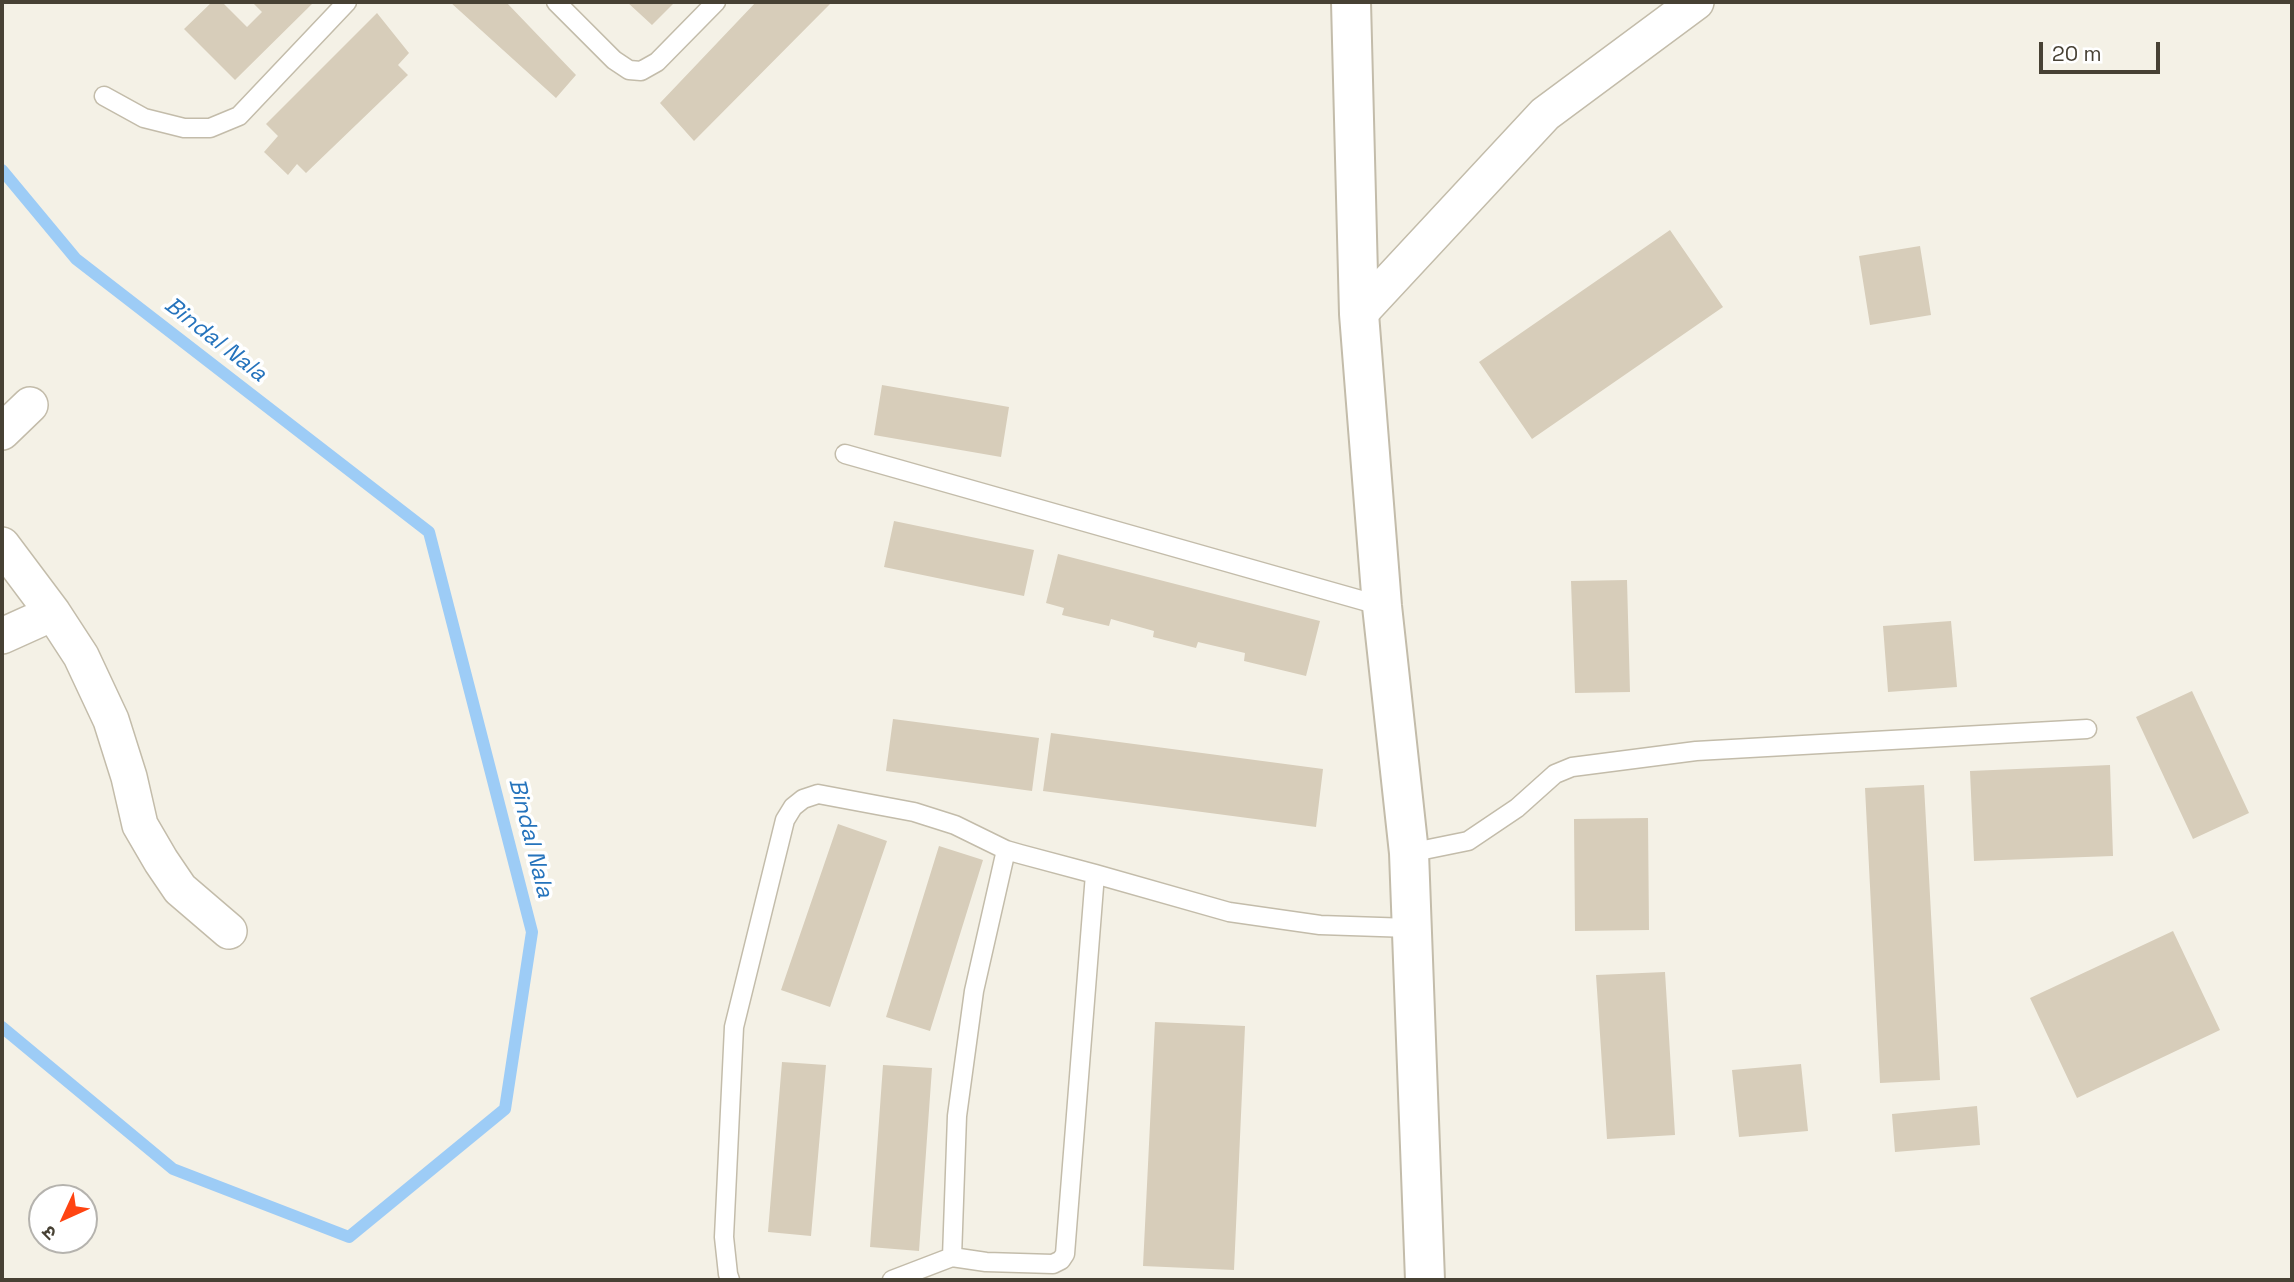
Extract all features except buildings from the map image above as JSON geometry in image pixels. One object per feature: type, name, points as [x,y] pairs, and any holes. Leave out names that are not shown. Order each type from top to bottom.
[{"type":"street","points":[[1351,2],[1359,314],[1381,606],[1409,853],[1425,1280]]},
{"type":"street","points":[[1359,314],[1545,114],[1696,2]]},
{"type":"street","points":[[2,432],[30,405]]},
{"type":"street","points":[[2,545],[53,613],[81,656],[111,720],[129,777],[140,825],[161,861],[180,889],[229,931]]},
{"type":"street","points":[[2,636],[53,613]]},
{"type":"lane","points":[[104,96],[144,117],[184,128],[210,128],[239,116],[346,2]]},
{"type":"lane","points":[[556,2],[614,60],[629,70],[641,71],[657,62],[716,2]]},
{"type":"lane","points":[[845,454],[1381,606]]},
{"type":"lane","points":[[1409,853],[1468,841],[1517,808],[1555,774],[1572,767],[1696,751],[2087,729]]},
{"type":"lane","points":[[730,1280],[723,1237],[734,1027],[785,820],[793,807],[803,799],[818,794],[914,812],[955,825],[1006,850],[1229,912],[1320,925],[1410,928]]},
{"type":"lane","points":[[952,1257],[957,1116],[974,990],[1006,850]]},
{"type":"lane","points":[[892,1280],[952,1257],[986,1262],[1053,1264],[1065,1254],[1095,874]]},
{"type":"waterway","name":"Bindal Nala","points":[[2,170],[76,259],[429,532],[532,932],[505,1109],[349,1237],[173,1169],[2,1027]]}]
